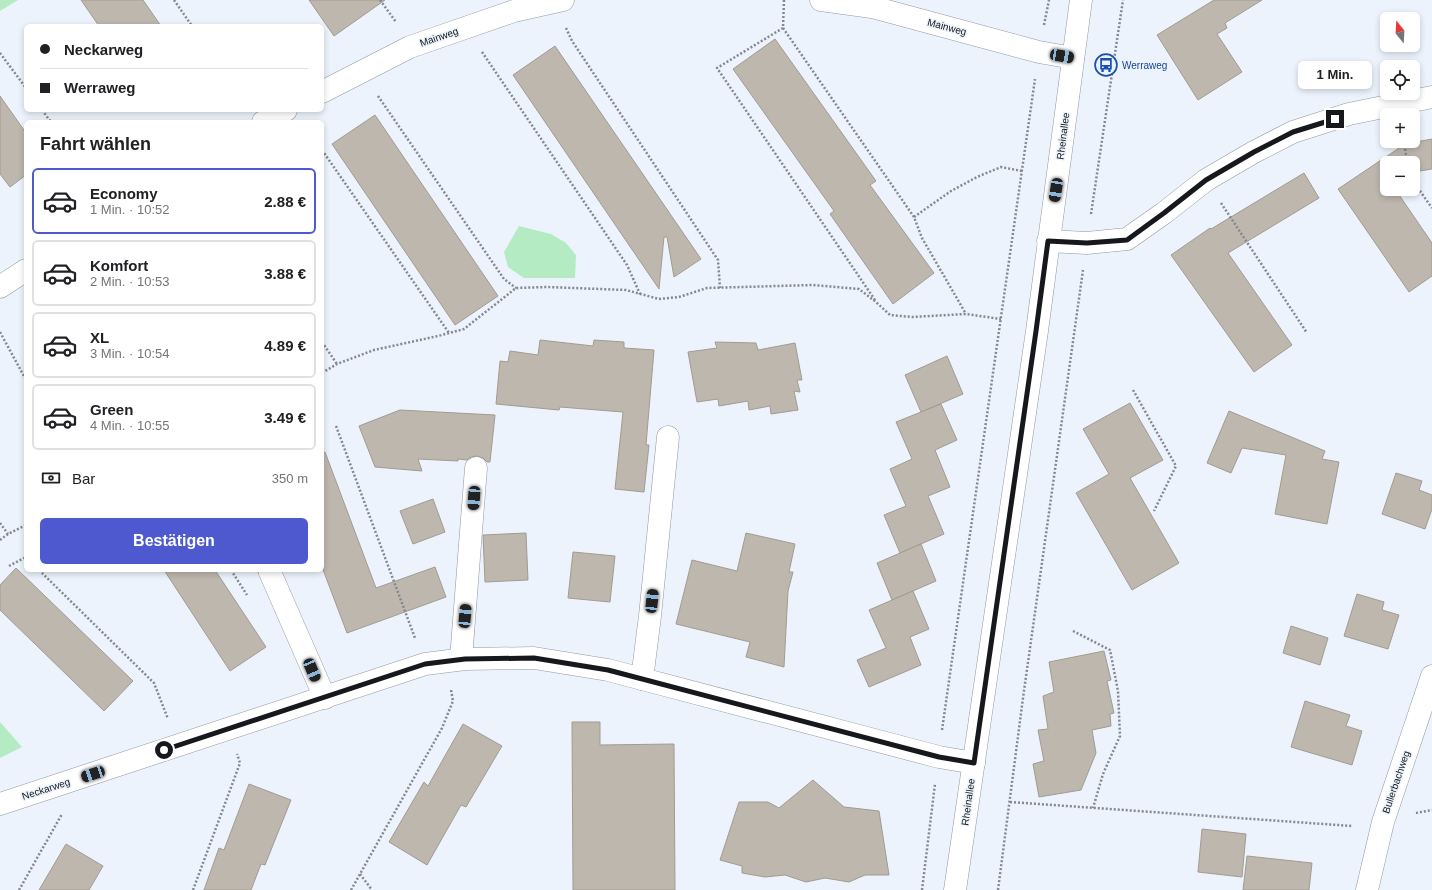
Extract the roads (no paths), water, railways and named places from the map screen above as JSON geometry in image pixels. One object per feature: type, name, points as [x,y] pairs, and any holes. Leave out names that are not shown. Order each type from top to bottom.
[{"type":"street","name":"Mainweg","points":[[821,0],[872,7],[1039,52],[1073,58]]},
{"type":"street","name":"Rheinallee","points":[[955,890],[1036,338],[1081,0]]},
{"type":"street","name":"Mainweg","points":[[324,91],[410,47],[514,11],[559,1]]},
{"type":"street","points":[[1048,241],[1087,243],[1127,240],[1206,180],[1254,152],[1293,132],[1349,114],[1432,96]]},
{"type":"street","points":[[266,120],[282,112]]},
{"type":"street","points":[[0,287],[24,271]]},
{"type":"street","points":[[642,679],[650,616],[668,437]]},
{"type":"street","points":[[455,660],[476,468]]},
{"type":"street","points":[[270,572],[325,698]]},
{"type":"street","name":"Neckarweg","points":[[0,804],[425,664],[455,660],[534,658],[608,670],[939,757],[974,763]]},
{"type":"street","name":"Bullerbachweg","points":[[1367,890],[1383,822],[1432,676]]},
{"type":"place","name":"Werraweg","points":[[1106,65]]}]
